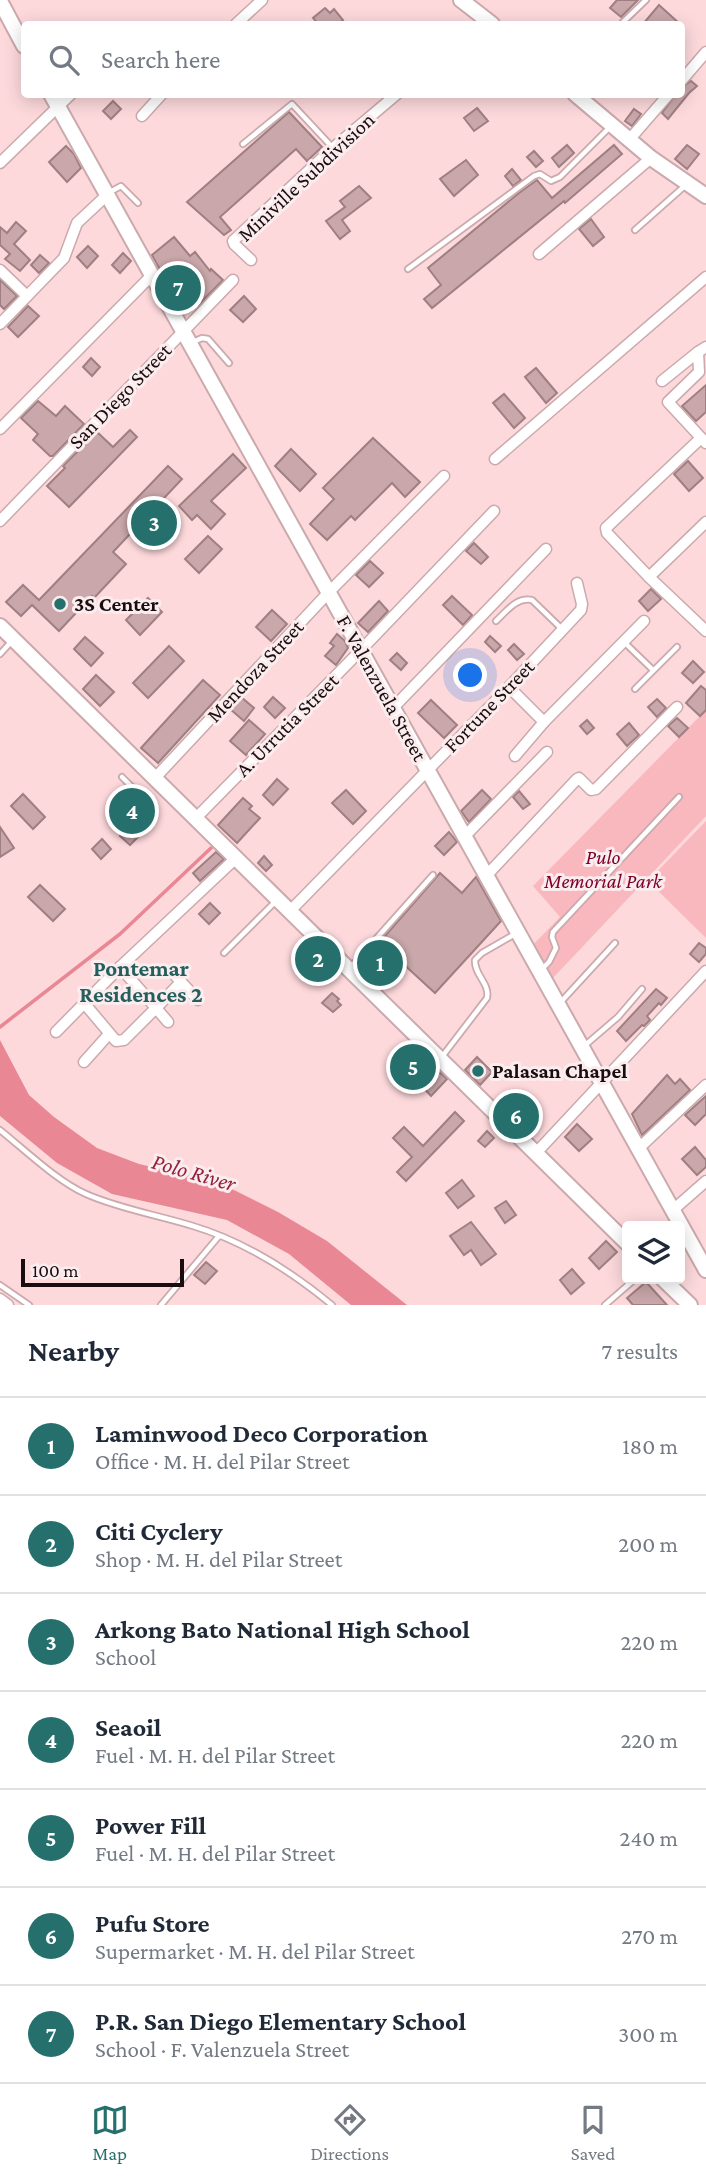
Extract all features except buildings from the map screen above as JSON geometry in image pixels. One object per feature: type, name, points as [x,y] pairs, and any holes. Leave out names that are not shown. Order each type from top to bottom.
[{"type":"street","points":[[239,21],[262,0]]},
{"type":"street","points":[[461,0],[484,21]]},
{"type":"street","points":[[4,2],[21,39]]},
{"type":"street","points":[[685,76],[706,52]]},
{"type":"street","points":[[142,116],[158,98]]},
{"type":"street","name":"Miniville Subdivision","points":[[251,260],[233,241],[333,148],[392,98]]},
{"type":"street","points":[[580,98],[651,158],[699,187]]},
{"type":"street","points":[[629,140],[666,98]]},
{"type":"street","points":[[0,163],[54,100]]},
{"type":"street","name":"F. Valenzuela Street","points":[[54,100],[706,1270]]},
{"type":"street","points":[[538,254],[651,158]]},
{"type":"street","points":[[0,324],[67,254],[77,223],[107,195]]},
{"type":"street","points":[[0,270],[27,296]]},
{"type":"street","points":[[0,429],[152,275]]},
{"type":"street","points":[[495,459],[706,277]]},
{"type":"street","name":"San Diego Street","points":[[3,513],[186,336],[233,280]]},
{"type":"street","points":[[663,381],[702,349]]},
{"type":"street","points":[[702,349],[699,372],[668,402],[703,441],[606,528],[607,533],[649,577],[706,631]]},
{"type":"street","name":"Mendoza Street","points":[[155,778],[329,592],[444,476]]},
{"type":"street","name":"A. Urrutia Street","points":[[196,818],[494,511]]},
{"type":"street","points":[[649,577],[706,522]]},
{"type":"street","points":[[393,708],[546,549]]},
{"type":"street","name":"Fortune Street","points":[[290,911],[563,629],[582,607],[577,583]]},
{"type":"street","points":[[515,757],[544,722],[644,621]]},
{"type":"street","points":[[0,626],[622,1237]]},
{"type":"street","points":[[509,687],[544,722]]},
{"type":"street","points":[[487,875],[577,779],[592,790],[596,789],[677,707]]},
{"type":"street","points":[[465,836],[547,752]]},
{"type":"street","points":[[56,1032],[120,967],[236,858]]},
{"type":"street","points":[[120,967],[168,1022]]},
{"type":"street","points":[[171,971],[198,1000]]},
{"type":"street","points":[[536,1153],[601,1080],[706,971]]},
{"type":"street","points":[[84,1003],[108,1034],[116,1041],[124,1040],[181,982]]},
{"type":"street","points":[[84,1062],[108,1034]]},
{"type":"street","points":[[639,1148],[706,1085]]},
{"type":"street","points":[[673,1210],[706,1181]]},
{"type":"street","points":[[668,1284],[690,1305]]},
{"type":"street","points":[[0,1299],[8,1305]]},
{"type":"lane","points":[[624,21],[646,0]]},
{"type":"lane","points":[[243,144],[292,104],[333,148]]},
{"type":"lane","points":[[408,269],[534,176],[540,174],[551,181],[560,177],[612,126]]},
{"type":"lane","points":[[107,195],[121,186],[138,203]]},
{"type":"lane","points":[[635,230],[699,187]]},
{"type":"lane","points":[[186,336],[208,339],[229,363]]},
{"type":"lane","points":[[496,621],[515,602],[528,599],[563,629]]},
{"type":"lane","points":[[0,654],[13,639]]},
{"type":"lane","points":[[624,642],[653,670]]},
{"type":"lane","points":[[635,689],[677,647]]},
{"type":"lane","points":[[122,777],[132,787]]},
{"type":"lane","points":[[539,968],[553,955],[556,948],[552,932],[679,797]]},
{"type":"lane","points":[[350,968],[433,875]]},
{"type":"lane","points":[[224,953],[278,899]]},
{"type":"lane","points":[[441,1058],[487,998],[488,991],[475,969],[475,960],[482,953],[519,932]]},
{"type":"lane","points":[[559,1004],[615,943]]},
{"type":"lane","points":[[583,1048],[618,1017],[642,989]]},
{"type":"lane","points":[[0,1130],[83,1193],[194,1226],[244,1247],[307,1285],[332,1305]]},
{"type":"lane","points":[[161,1305],[219,1236]]},
{"type":"lane","points":[[605,1305],[629,1284]]},
{"type":"lane","points":[[0,1285],[29,1305]]},
{"type":"green space","name":"Pulo Memorial Park","points":[[706,710],[706,816],[551,980],[532,946],[560,917],[533,886]]},
{"type":"green space","points":[[706,821],[706,938],[648,881]]},
{"type":"shaded area","points":[[0,1040],[29,1095],[97,1148],[139,1164],[234,1190],[278,1212],[327,1241],[407,1305],[351,1305],[289,1254],[227,1220],[112,1194],[57,1163],[0,1116]]},
{"type":"waterway","points":[[0,1027],[120,934],[211,848]]},
{"type":"place","name":"P.R. San Diego Elementary School","points":[[178,288]]},
{"type":"place","name":"Arkong Bato National High School","points":[[154,523]]},
{"type":"place","name":"3S Center","points":[[60,604]]},
{"type":"place","name":"Seaoil","points":[[132,811]]},
{"type":"place","name":"Citi Cyclery","points":[[318,959]]},
{"type":"place","name":"Laminwood Deco Corporation","points":[[380,963]]},
{"type":"place","name":"Power Fill","points":[[413,1067]]},
{"type":"place","name":"Palasan Chapel","points":[[478,1071]]},
{"type":"place","name":"Pufu Store","points":[[516,1116]]},
{"type":"district","name":"Pontemar Residences 2","points":[[141,981]]},
{"type":"water label","name":"Polo River","points":[[194,1172]]}]
